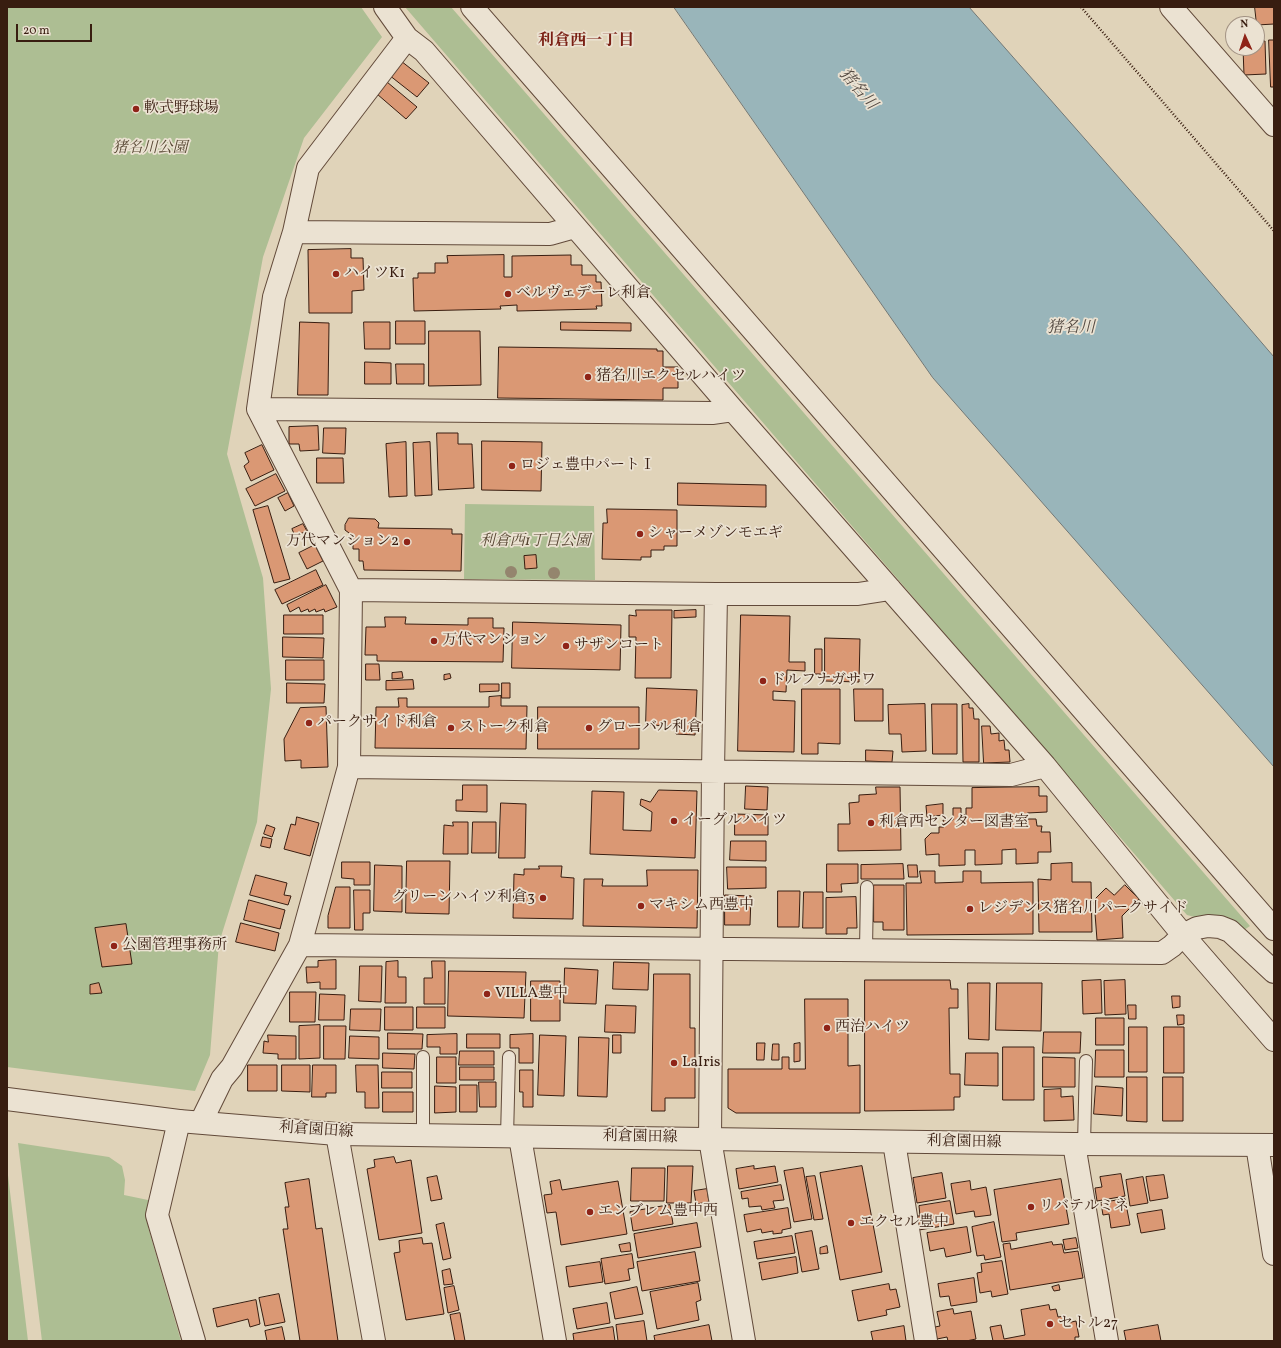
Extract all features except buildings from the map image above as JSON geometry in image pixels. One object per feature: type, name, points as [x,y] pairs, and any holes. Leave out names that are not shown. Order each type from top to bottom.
[{"type":"street","points":[[385,7],[407,38],[424,51],[733,410],[1045,766],[1183,935],[1274,1040]]},
{"type":"street","points":[[472,7],[1274,929]]},
{"type":"street","points":[[1170,7],[1273,122]]},
{"type":"street","points":[[201,1122],[222,1079],[232,1067],[300,945],[349,767],[351,590],[258,409],[274,297],[294,232],[308,168],[407,38]]},
{"type":"street","points":[[294,232],[550,234],[575,227]]},
{"type":"street","points":[[258,409],[712,413],[733,410]]},
{"type":"street","points":[[351,590],[858,594],[890,589]]},
{"type":"street","points":[[716,594],[710,1140],[744,1341]]},
{"type":"street","points":[[349,767],[1011,775],[1045,766]]},
{"type":"street","points":[[300,945],[1162,953],[1183,935],[1197,928],[1208,926],[1220,927],[1230,931],[1274,972]]},
{"type":"street","name":"利倉園田線","points":[[7,1099],[179,1121],[337,1134],[710,1140],[1265,1145]]},
{"type":"street","points":[[179,1121],[157,1215],[194,1341]]},
{"type":"street","points":[[337,1134],[374,1341]]},
{"type":"street","points":[[514,1137],[555,1341]]},
{"type":"street","points":[[894,1142],[926,1341]]},
{"type":"street","points":[[1079,1144],[1107,1341]]},
{"type":"street","points":[[1265,1145],[1274,1254]]},
{"type":"lane","points":[[866,950],[867,887]]},
{"type":"lane","points":[[422,1057],[423,1135]]},
{"type":"lane","points":[[509,1057],[514,1137]]},
{"type":"lane","points":[[1079,1144],[1086,1061]]},
{"type":"path","points":[[1081,7],[1274,231]]},
{"type":"green space","name":"猪名川公園","points":[[7,7],[361,7],[382,37],[304,138],[263,257],[227,454],[263,578],[271,689],[257,822],[219,943],[210,1055],[195,1091],[7,1067]]},
{"type":"green space","points":[[405,7],[451,7],[1250,926],[1244,930],[1187,915]]},
{"type":"green space","name":"利倉西1丁目公園","points":[[465,504],[594,506],[595,580],[464,579]]},
{"type":"green space","points":[[18,1143],[109,1157],[122,1166],[125,1180],[124,1195],[148,1200],[148,1227],[181,1341],[42,1341]]},
{"type":"green space","points":[[7,1167],[28,1341],[7,1341]]},
{"type":"water","name":"猪名川","points":[[674,7],[969,7],[1179,246],[1274,357],[1274,767],[933,378]]},
{"type":"place","name":"軟式野球場","points":[[136,109]]},
{"type":"place","name":"ハイツK1","points":[[336,274]]},
{"type":"place","name":"ベルヴェデーレ利倉","points":[[508,294]]},
{"type":"place","name":"猪名川エクセルハイツ","points":[[588,377]]},
{"type":"place","name":"ロジェ豊中パートⅠ","points":[[512,466]]},
{"type":"place","name":"シャーメゾンモエギ","points":[[640,534]]},
{"type":"place","name":"万代マンション2","points":[[407,542]]},
{"type":"place","name":"万代マンション","points":[[434,641]]},
{"type":"place","name":"サザンコート","points":[[566,646]]},
{"type":"place","name":"ドルフナガサワ","points":[[763,681]]},
{"type":"place","name":"パークサイド利倉","points":[[309,723]]},
{"type":"place","name":"ストーク利倉","points":[[451,728]]},
{"type":"place","name":"グローバル利倉","points":[[589,728]]},
{"type":"place","name":"イーグルハイツ","points":[[674,821]]},
{"type":"place","name":"利倉西センター図書室","points":[[871,823]]},
{"type":"place","name":"グリーンハイツ利倉3","points":[[543,898]]},
{"type":"place","name":"マキシム西豊中","points":[[641,906]]},
{"type":"place","name":"レジデンス猪名川パークサイド","points":[[970,909]]},
{"type":"place","name":"公園管理事務所","points":[[114,946]]},
{"type":"place","name":"VILLA豊中","points":[[487,994]]},
{"type":"place","name":"西治ハイツ","points":[[827,1028]]},
{"type":"place","name":"LaIris","points":[[674,1063]]},
{"type":"place","name":"リバテルミネ","points":[[1031,1207]]},
{"type":"place","name":"エンブレム豊中西","points":[[590,1212]]},
{"type":"place","name":"エクセル豊中","points":[[851,1223]]},
{"type":"place","name":"セトル27","points":[[1050,1324]]},
{"type":"district","name":"利倉西一丁目","points":[[586,42]]}]
